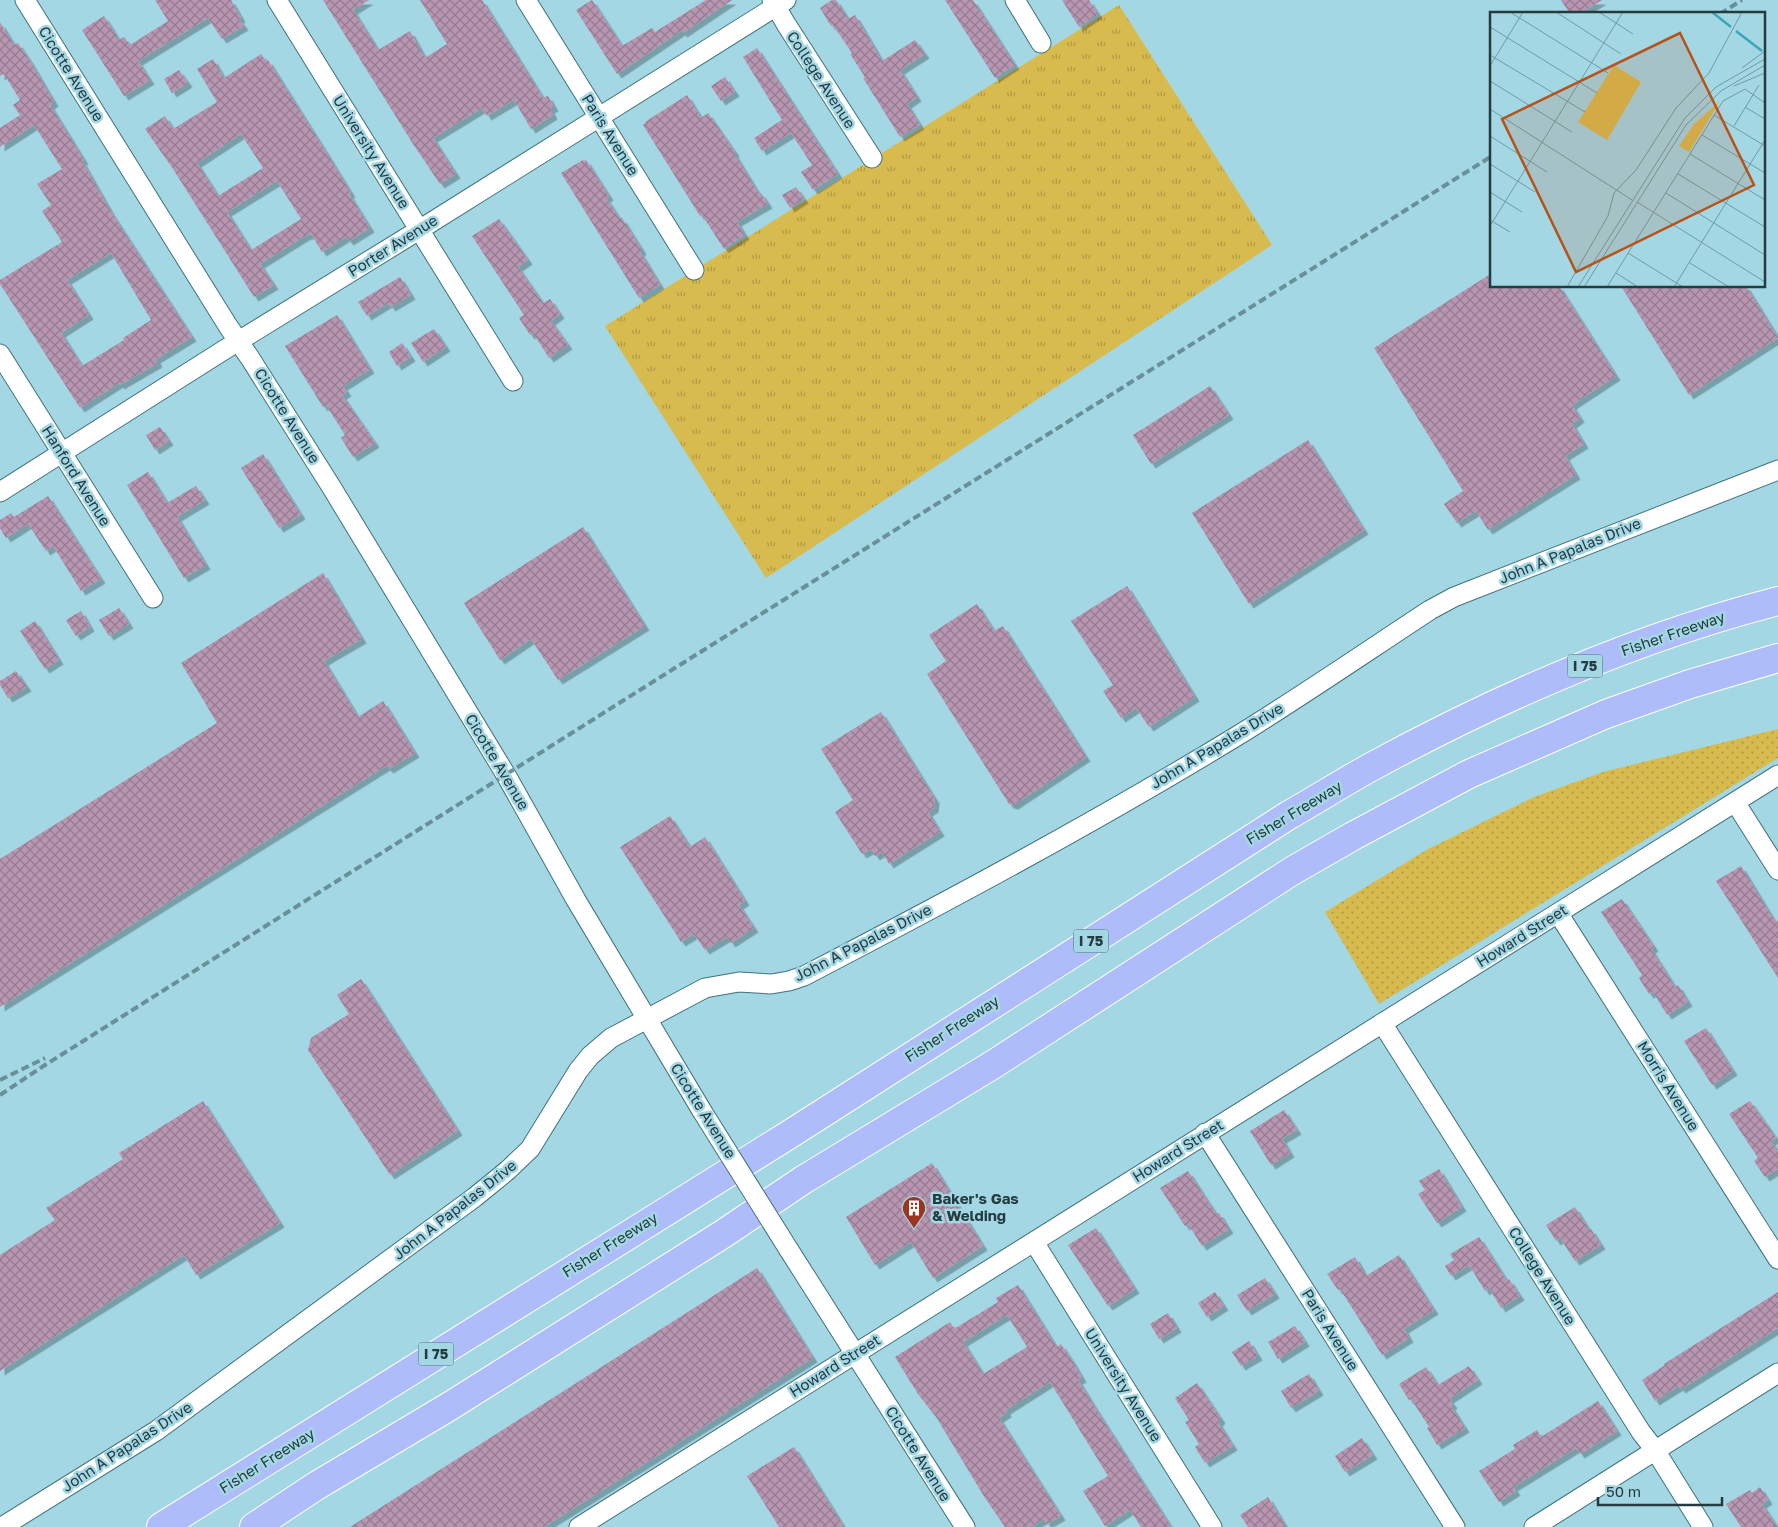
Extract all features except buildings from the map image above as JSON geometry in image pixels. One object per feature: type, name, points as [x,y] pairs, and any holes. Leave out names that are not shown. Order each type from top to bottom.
[{"type":"highway","name":"Fisher Freeway","points":[[161,1527],[787,1136],[1290,815],[1363,772],[1438,733],[1580,668],[1694,626],[1778,601]]},
{"type":"highway","points":[[254,1527],[316,1486],[450,1406],[723,1234],[803,1180],[994,1064],[1292,871],[1418,800],[1520,751],[1606,714],[1690,684],[1778,658]]},
{"type":"highway","points":[[1606,714],[1661,709],[1778,678]]},
{"type":"street","name":"Cicotte Avenue","points":[[25,0],[326,480],[506,775],[576,900],[702,1111],[837,1328],[856,1354],[965,1527]]},
{"type":"street","name":"University Avenue","points":[[277,0],[513,381]]},
{"type":"street","name":"Paris Avenue","points":[[526,0],[694,270]]},
{"type":"street","points":[[1014,0],[1042,43]]},
{"type":"street","name":"Porter Avenue","points":[[0,492],[239,341],[599,118],[778,2]]},
{"type":"street","name":"College Avenue","points":[[778,2],[786,24],[872,158]]},
{"type":"street","name":"Hanford Avenue","points":[[0,354],[153,598]]},
{"type":"street","name":"John A Papalas Drive","points":[[2,1527],[156,1431],[475,1197],[530,1149],[578,1071],[590,1056],[611,1038],[705,988],[739,982],[771,984],[804,976],[1162,781],[1238,735],[1430,610],[1454,597],[1778,470]]},
{"type":"street","name":"Howard Street","points":[[579,1527],[1778,775]]},
{"type":"street","points":[[1735,802],[1778,870]]},
{"type":"street","name":"Morris Avenue","points":[[1558,912],[1778,1259]]},
{"type":"street","name":"College Avenue","points":[[1382,1023],[1703,1527]]},
{"type":"street","name":"Paris Avenue","points":[[1205,1134],[1455,1527]]},
{"type":"street","name":"University Avenue","points":[[1034,1242],[1212,1527]]},
{"type":"street","points":[[1534,1527],[1778,1373]]},
{"type":"green space","points":[[1119,5],[1272,245],[766,578],[605,326]]},
{"type":"green space","points":[[1778,729],[1778,758],[1379,1004],[1325,912],[1428,849],[1534,797],[1603,772]]},
{"type":"railway","points":[[1723,12],[1742,0]]},
{"type":"railway","points":[[0,1095],[659,678],[1490,157]]},
{"type":"railway","points":[[0,1080],[45,1058]]},
{"type":"place","name":"Baker's Gas & Welding","points":[[914,1229]]}]
